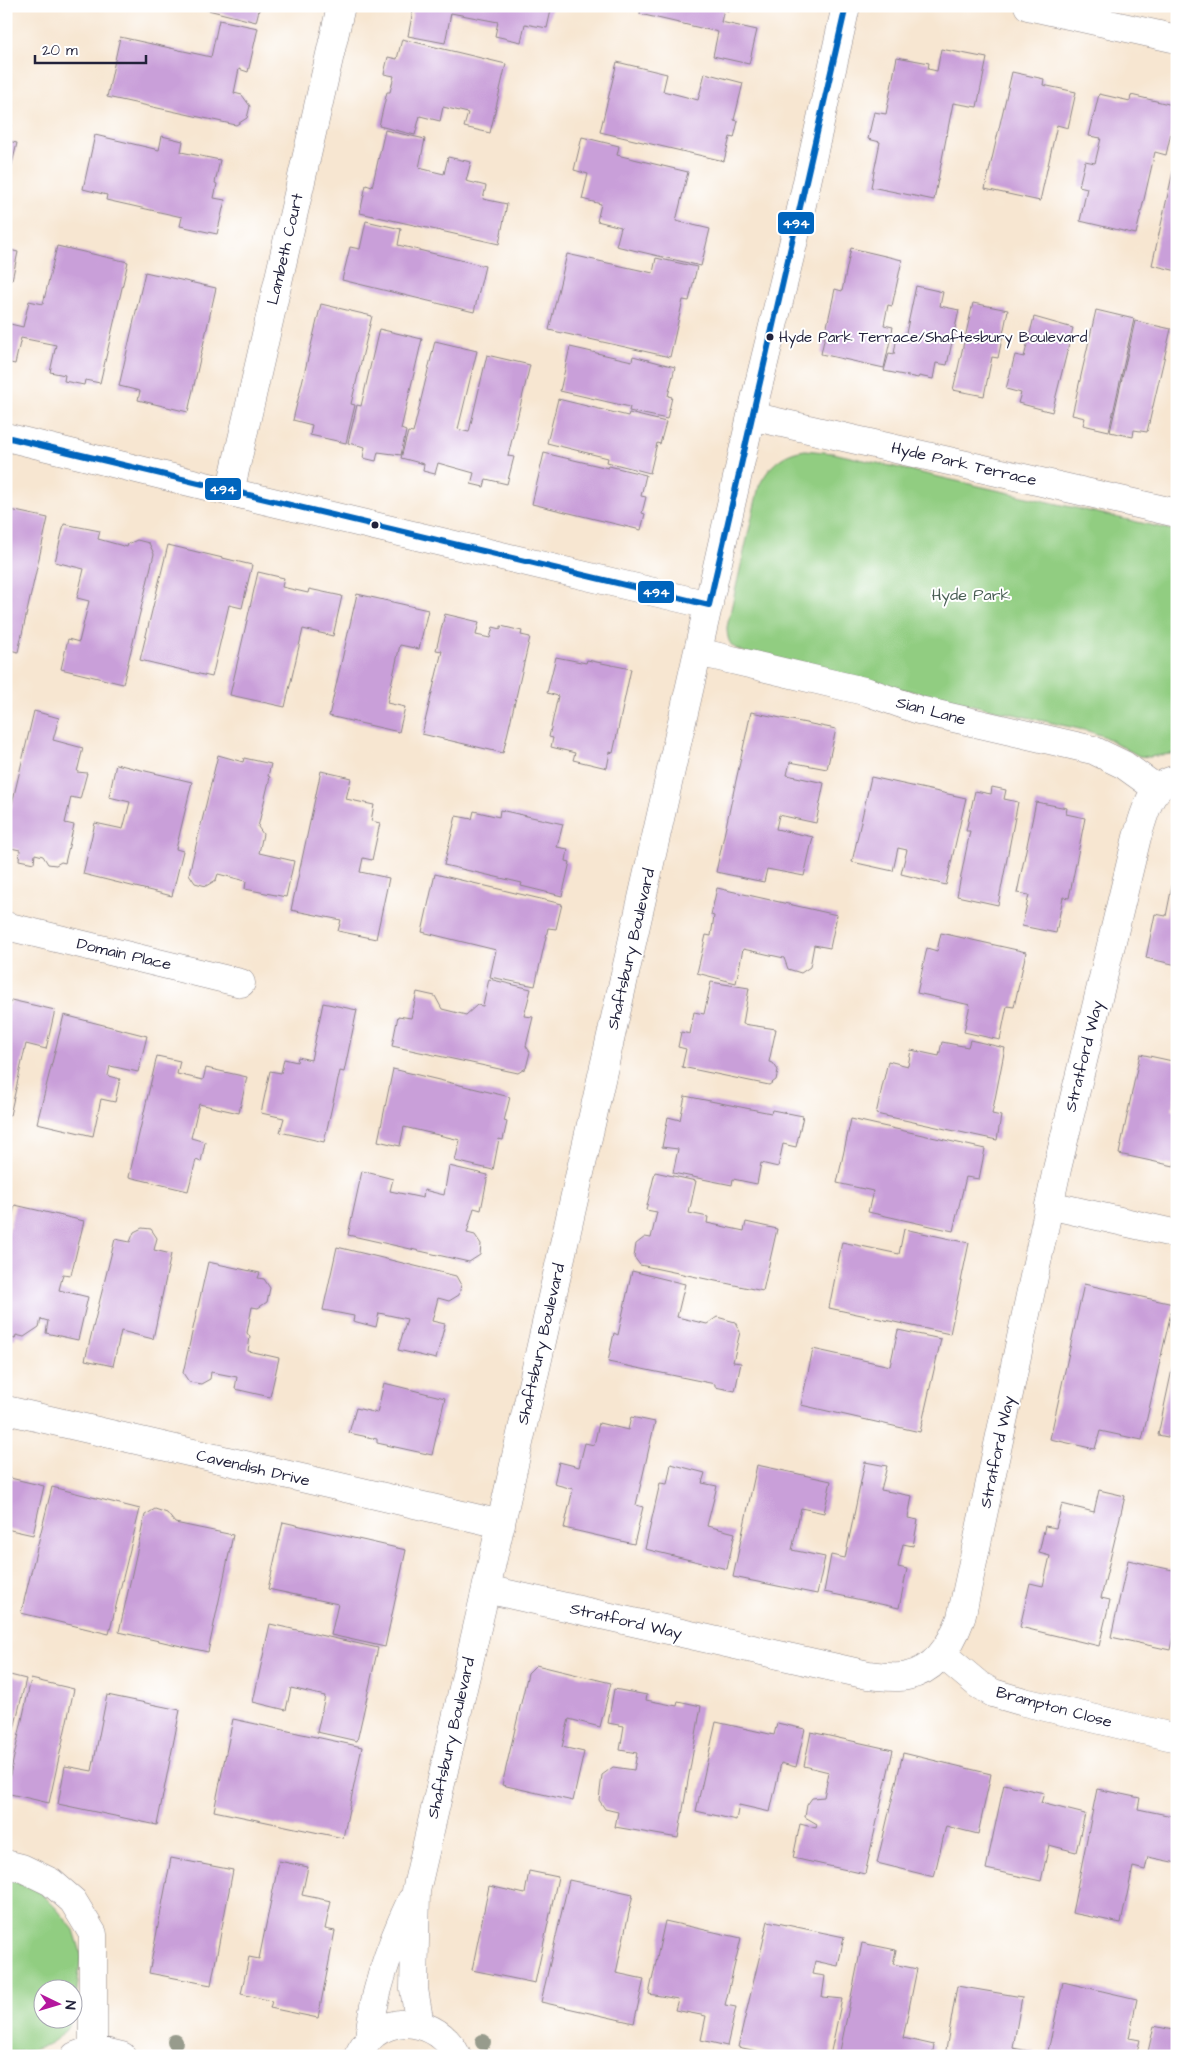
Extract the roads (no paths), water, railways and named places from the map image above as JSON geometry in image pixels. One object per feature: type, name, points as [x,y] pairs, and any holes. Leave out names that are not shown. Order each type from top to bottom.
[{"type":"street","name":"Lambeth Court","points":[[230,492],[341,6]]},
{"type":"street","name":"Shaftsbury Boulevard","points":[[420,2025],[414,1990],[416,1891],[846,6]]},
{"type":"street","points":[[1028,6],[1177,39]]},
{"type":"street","name":"Hyde Park Terrace","points":[[751,416],[1177,513]]},
{"type":"street","points":[[6,437],[709,605]]},
{"type":"street","name":"Sian Lane","points":[[698,652],[868,692],[919,710],[1093,750],[1124,766],[1167,783]]},
{"type":"street","name":"Stratford Way","points":[[486,1589],[868,1675],[906,1677],[932,1664],[942,1654],[957,1629],[961,1618],[1049,1205],[1137,837],[1146,811],[1167,783]]},
{"type":"street","name":"Domain Place","points":[[6,926],[241,983]]},
{"type":"street","points":[[1049,1205],[1177,1234]]},
{"type":"street","name":"Cavendish Drive","points":[[6,1410],[501,1524]]},
{"type":"street","name":"Brampton Close","points":[[942,1654],[979,1685],[993,1693],[1177,1738]]},
{"type":"street","points":[[6,1864],[22,1868],[52,1882],[73,1901],[93,1934],[84,2052],[122,2056]]},
{"type":"street","name":"Shaftsbury Boulevard","points":[[363,2048],[399,1927],[416,1891]]},
{"type":"street","points":[[363,2048],[381,2030],[408,2023],[420,2025],[439,2033],[460,2052]]},
{"type":"place","name":"Hyde Park Terrace/Shaftesbury Boulevard","points":[[770,337]]},
{"type":"park label","name":"Hyde Park","points":[[971,595]]}]
